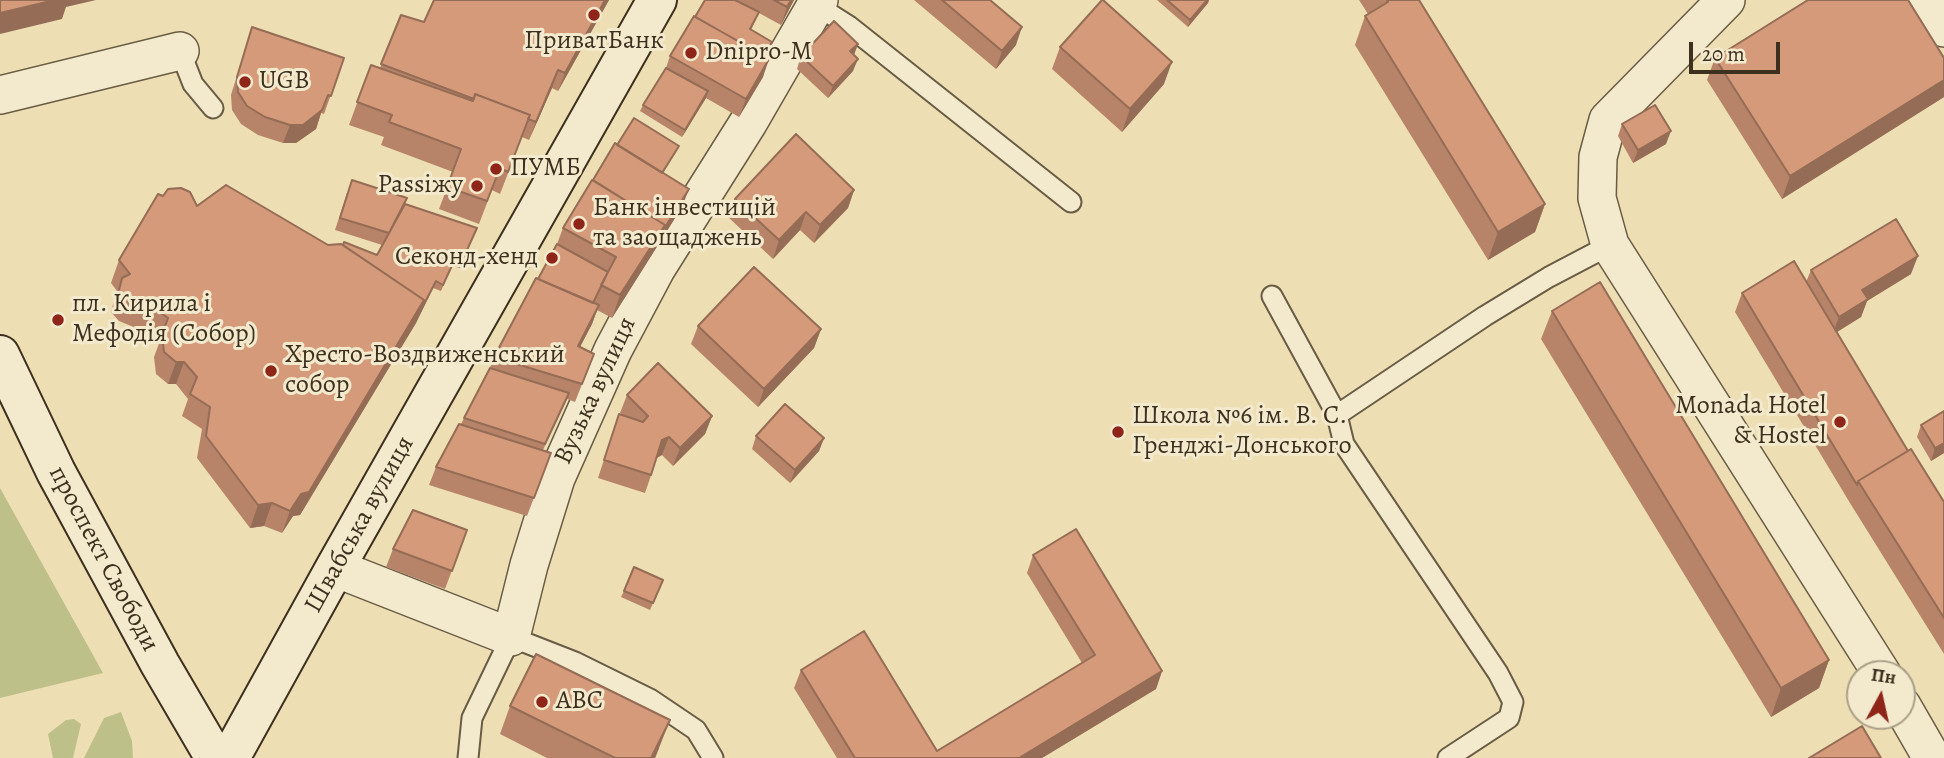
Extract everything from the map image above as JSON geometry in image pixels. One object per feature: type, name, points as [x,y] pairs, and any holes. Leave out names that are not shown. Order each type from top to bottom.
[{"type":"street","name":"Швабська вулиця","points":[[230,758],[657,0]]},
{"type":"street","points":[[1726,0],[1608,120],[1598,157],[1597,198],[1610,244],[1873,660]]},
{"type":"street","points":[[1926,0],[1944,28]]},
{"type":"street","name":"Вузька вулиця","points":[[511,637],[529,565],[556,478],[613,350],[656,269],[748,123],[818,2]]},
{"type":"street","points":[[0,95],[180,51]]},
{"type":"street","name":"проспект Свободи","points":[[0,355],[56,472],[160,664],[215,758]]},
{"type":"street","points":[[335,568],[511,637]]},
{"type":"street","points":[[1916,730],[1932,758]]},
{"type":"lane","points":[[818,2],[1072,202]]},
{"type":"lane","points":[[180,51],[193,84],[213,108]]},
{"type":"lane","points":[[1337,415],[1485,316],[1549,276],[1610,244]]},
{"type":"lane","points":[[1272,296],[1337,415],[1344,444],[1498,673],[1513,702],[1509,718],[1448,758]]},
{"type":"lane","points":[[468,758],[472,718],[511,637],[575,662],[650,699],[696,730],[713,758]]},
{"type":"green space","points":[[0,488],[103,673],[0,698]]},
{"type":"green space","points":[[121,712],[132,741],[133,758],[84,758],[104,718]]},
{"type":"green space","points":[[74,719],[81,724],[73,758],[53,758],[48,734],[66,720]]},
{"type":"building","points":[[0,0],[55,0],[0,13]]},
{"type":"building","points":[[434,0],[605,0],[565,73],[558,70],[536,122],[528,119],[530,115],[475,94],[474,99],[381,64],[401,15],[424,22]]},
{"type":"building","points":[[705,0],[735,0],[759,12],[750,29],[772,42],[765,56],[695,17]]},
{"type":"building","points":[[774,0],[791,0],[787,7]]},
{"type":"building","points":[[942,0],[990,0],[1022,27],[1002,51]]},
{"type":"building","points":[[1102,0],[1172,62],[1130,109],[1060,47]]},
{"type":"building","points":[[1167,0],[1207,0],[1190,20]]},
{"type":"building","points":[[1387,0],[1419,0],[1545,204],[1498,232],[1365,16],[1388,2]]},
{"type":"building","points":[[1808,0],[1908,0],[1944,58],[1944,80],[1790,176],[1715,58]]},
{"type":"building","points":[[694,16],[769,59],[746,99],[670,56]]},
{"type":"building","points":[[834,21],[858,44],[850,51],[858,59],[833,86],[801,56]]},
{"type":"building","points":[[252,27],[344,58],[331,96],[328,95],[322,110],[303,125],[290,125],[265,117],[247,106],[238,92],[237,77]]},
{"type":"building","points":[[371,65],[473,101],[475,94],[530,115],[508,172],[500,168],[487,201],[447,187],[461,149],[389,122],[392,115],[357,102]]},
{"type":"building","points":[[666,68],[708,91],[685,130],[643,105]]},
{"type":"building","points":[[1655,105],[1671,131],[1638,150],[1622,124]]},
{"type":"building","points":[[634,118],[679,146],[662,173],[617,145]]},
{"type":"building","points":[[796,134],[854,190],[820,225],[806,212],[779,240],[735,199]]},
{"type":"building","points":[[615,143],[689,189],[664,229],[665,225],[593,180]]},
{"type":"building","points":[[352,180],[407,198],[389,233],[340,218]]},
{"type":"building","points":[[592,180],[665,225],[620,295],[601,285],[616,257],[563,228]]},
{"type":"building","name":"Хресто-Воздвиженський собор","points":[[226,185],[328,245],[341,244],[424,300],[309,492],[301,494],[290,511],[272,503],[258,505],[206,436],[210,407],[190,394],[197,377],[184,362],[176,362],[164,352],[162,335],[168,318],[127,298],[119,290],[122,278],[130,274],[119,260],[158,194],[163,196],[168,189],[181,188],[190,192],[197,206]]},
{"type":"building","points":[[405,204],[477,228],[462,261],[455,259],[443,285],[436,281],[418,316],[424,300],[343,245],[344,242],[377,255]]},
{"type":"building","points":[[1896,219],[1918,256],[1862,290],[1868,299],[1839,317],[1811,270]]},
{"type":"building","points":[[557,244],[608,272],[593,303],[538,279]]},
{"type":"building","points":[[1794,261],[1908,451],[1858,481],[1857,485],[1742,293]]},
{"type":"building","points":[[754,267],[821,329],[764,389],[698,326]]},
{"type":"building","points":[[536,278],[599,305],[578,346],[594,354],[582,384],[494,357]]},
{"type":"building","points":[[1600,282],[1829,660],[1781,688],[1552,311]]},
{"type":"building","points":[[658,363],[712,416],[680,448],[669,437],[662,440],[651,475],[604,460],[619,414],[643,422],[648,416],[627,395]]},
{"type":"building","points":[[490,368],[569,393],[545,444],[464,418]]},
{"type":"building","points":[[785,404],[824,438],[795,470],[756,436]]},
{"type":"building","points":[[1944,411],[1944,443],[1935,448],[1921,425]]},
{"type":"building","points":[[459,424],[551,453],[534,498],[436,467]]},
{"type":"building","points":[[1911,449],[1944,502],[1944,618],[1858,481]]},
{"type":"building","points":[[413,510],[467,530],[452,571],[393,549]]},
{"type":"building","points":[[1076,529],[1162,671],[1019,758],[855,758],[801,670],[864,631],[937,751],[1095,655],[1033,555]]},
{"type":"building","points":[[634,567],[663,580],[653,603],[624,591]]},
{"type":"building","points":[[536,654],[670,720],[651,758],[615,758],[510,706]]},
{"type":"building","points":[[1855,730],[1864,730],[1881,758],[1809,758]]},
{"type":"place","name":"ПриватБанк","points":[[594,15]]},
{"type":"place","name":"Dnipro-M","points":[[691,53]]},
{"type":"place","name":"UGB","points":[[245,82]]},
{"type":"place","name":"ПУМБ","points":[[496,169]]},
{"type":"place","name":"Passіжу","points":[[477,186]]},
{"type":"place","name":"Банк інвестицій та заощаджень","points":[[579,224]]},
{"type":"place","name":"Секонд-хенд","points":[[552,258]]},
{"type":"place","name":"пл. Кирила і Мефодія (Собор)","points":[[58,320]]},
{"type":"place","name":"Хресто-Воздвиженський собор","points":[[271,371]]},
{"type":"place","name":"Monada Hotel & Hostel","points":[[1840,422]]},
{"type":"place","name":"Школа №6 ім. В. С. Гренджі-Донського","points":[[1118,432]]},
{"type":"place","name":"ABC","points":[[542,702]]}]
